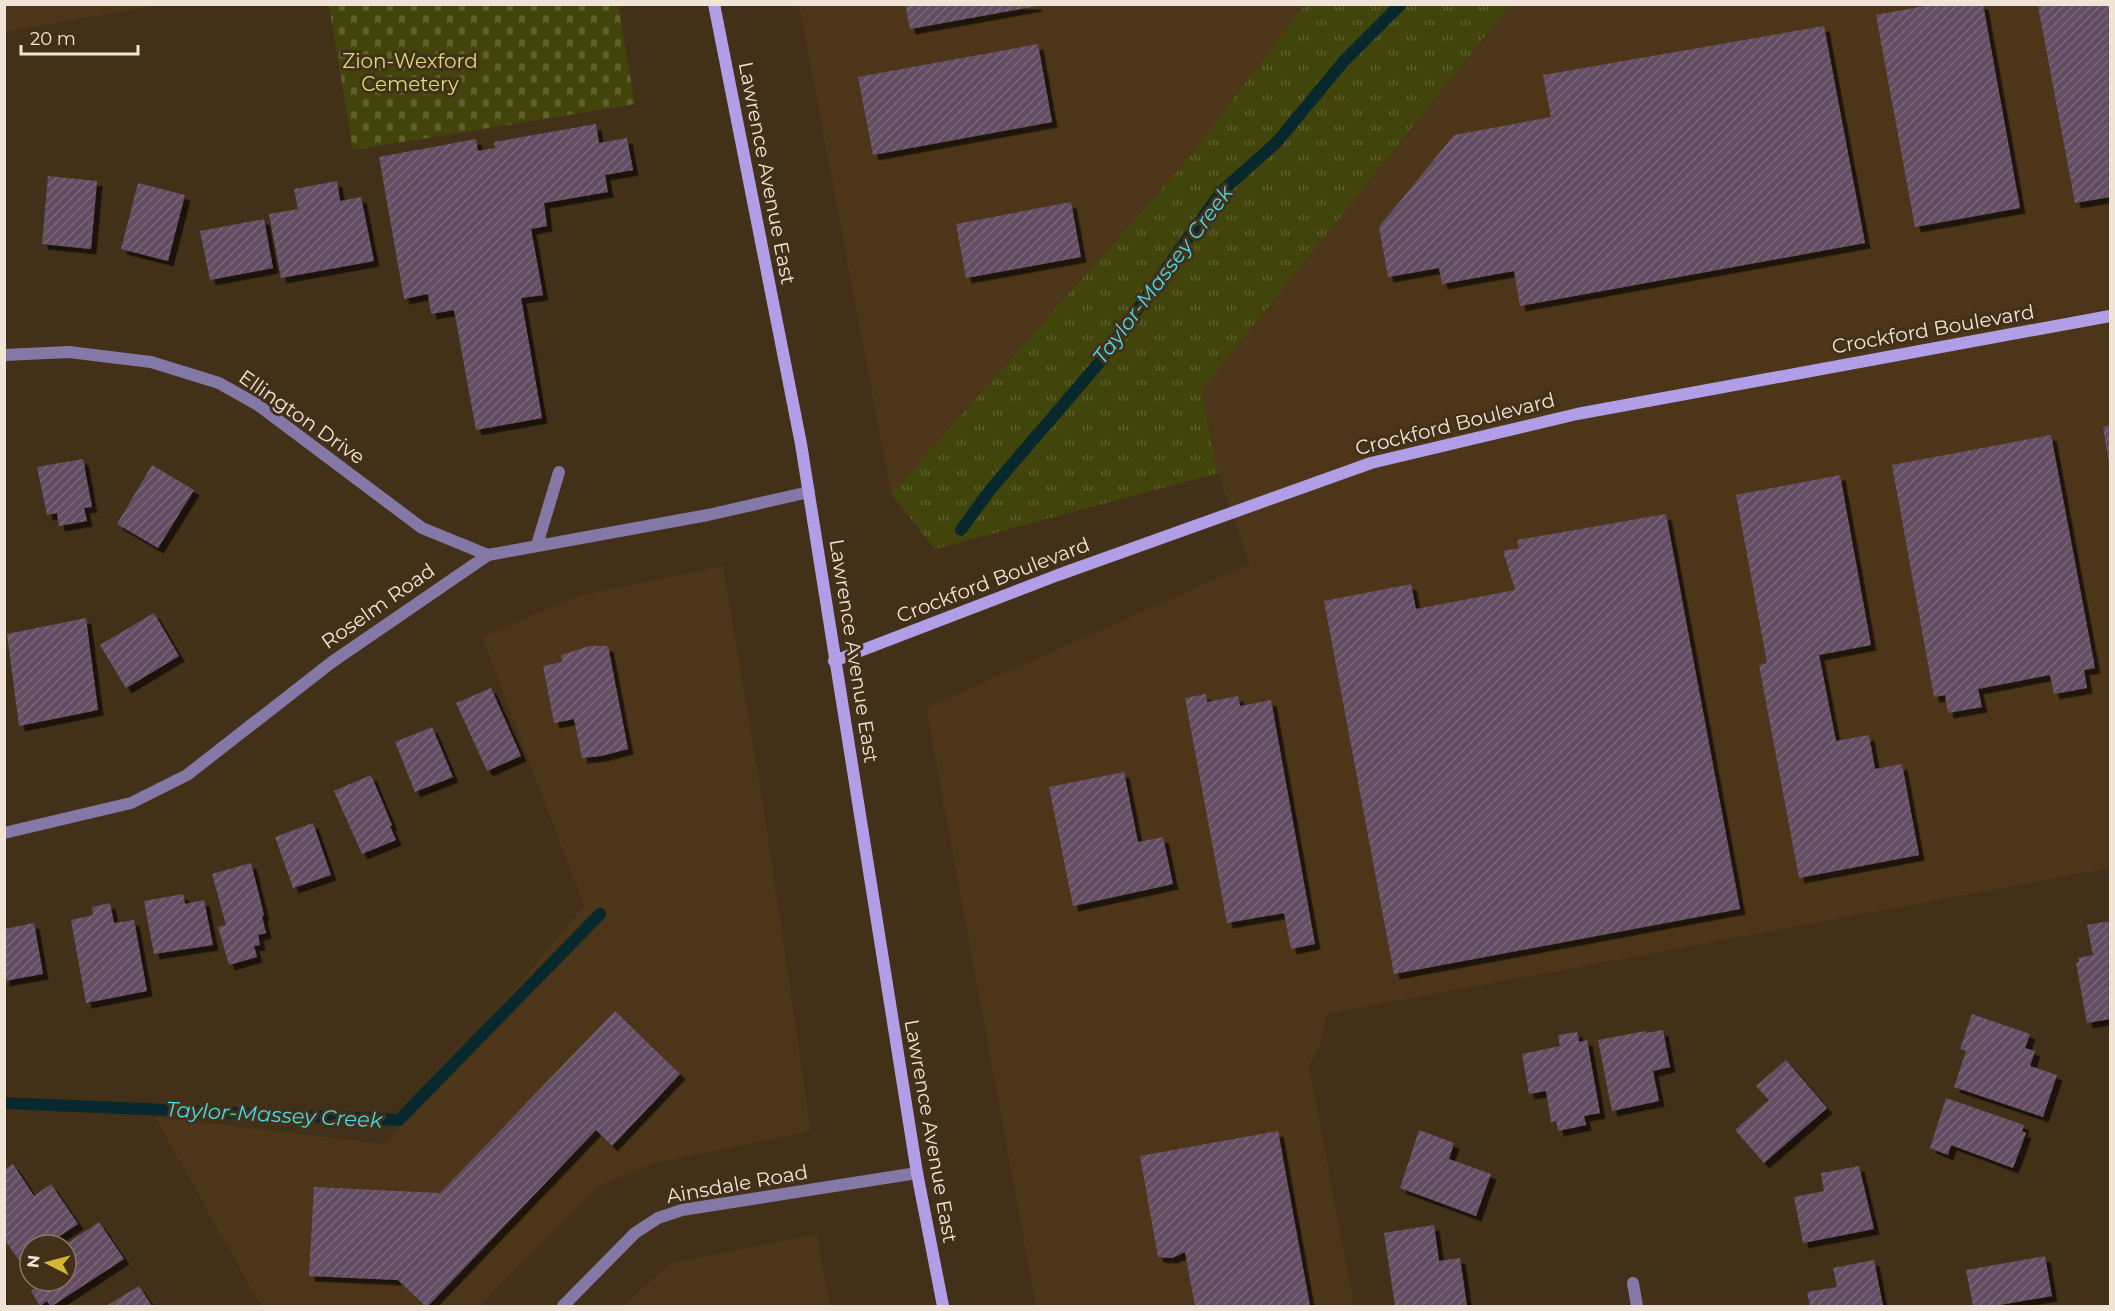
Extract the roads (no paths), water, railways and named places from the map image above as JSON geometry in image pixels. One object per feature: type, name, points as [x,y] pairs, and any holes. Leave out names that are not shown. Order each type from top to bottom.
[{"type":"main road","name":"Lawrence Avenue East","points":[[714,4],[809,492],[917,1173],[944,1306]]},
{"type":"main road","name":"Crockford Boulevard","points":[[834,661],[1058,575],[1371,463],[1577,414],[2110,316]]},
{"type":"street","name":"Ellington Drive","points":[[4,355],[69,352],[151,362],[219,383],[258,405],[422,528],[488,555]]},
{"type":"street","points":[[537,545],[559,472]]},
{"type":"street","name":"Roselm Road","points":[[4,833],[131,803],[187,775],[332,662],[488,555],[708,515],[809,492]]},
{"type":"street","name":"Ainsdale Road","points":[[563,1306],[635,1233],[658,1218],[682,1210],[917,1173]]},
{"type":"street","points":[[1633,1283],[1637,1306]]},
{"type":"waterway","name":"Taylor-Massey Creek","points":[[961,530],[990,490],[1099,363],[1221,192],[1276,143],[1344,61],[1401,4]]},
{"type":"waterway","name":"Taylor-Massey Creek","points":[[4,1103],[399,1120],[600,914]]},
{"type":"park label","name":"Zion-Wexford Cemetery","points":[[410,72]]}]
